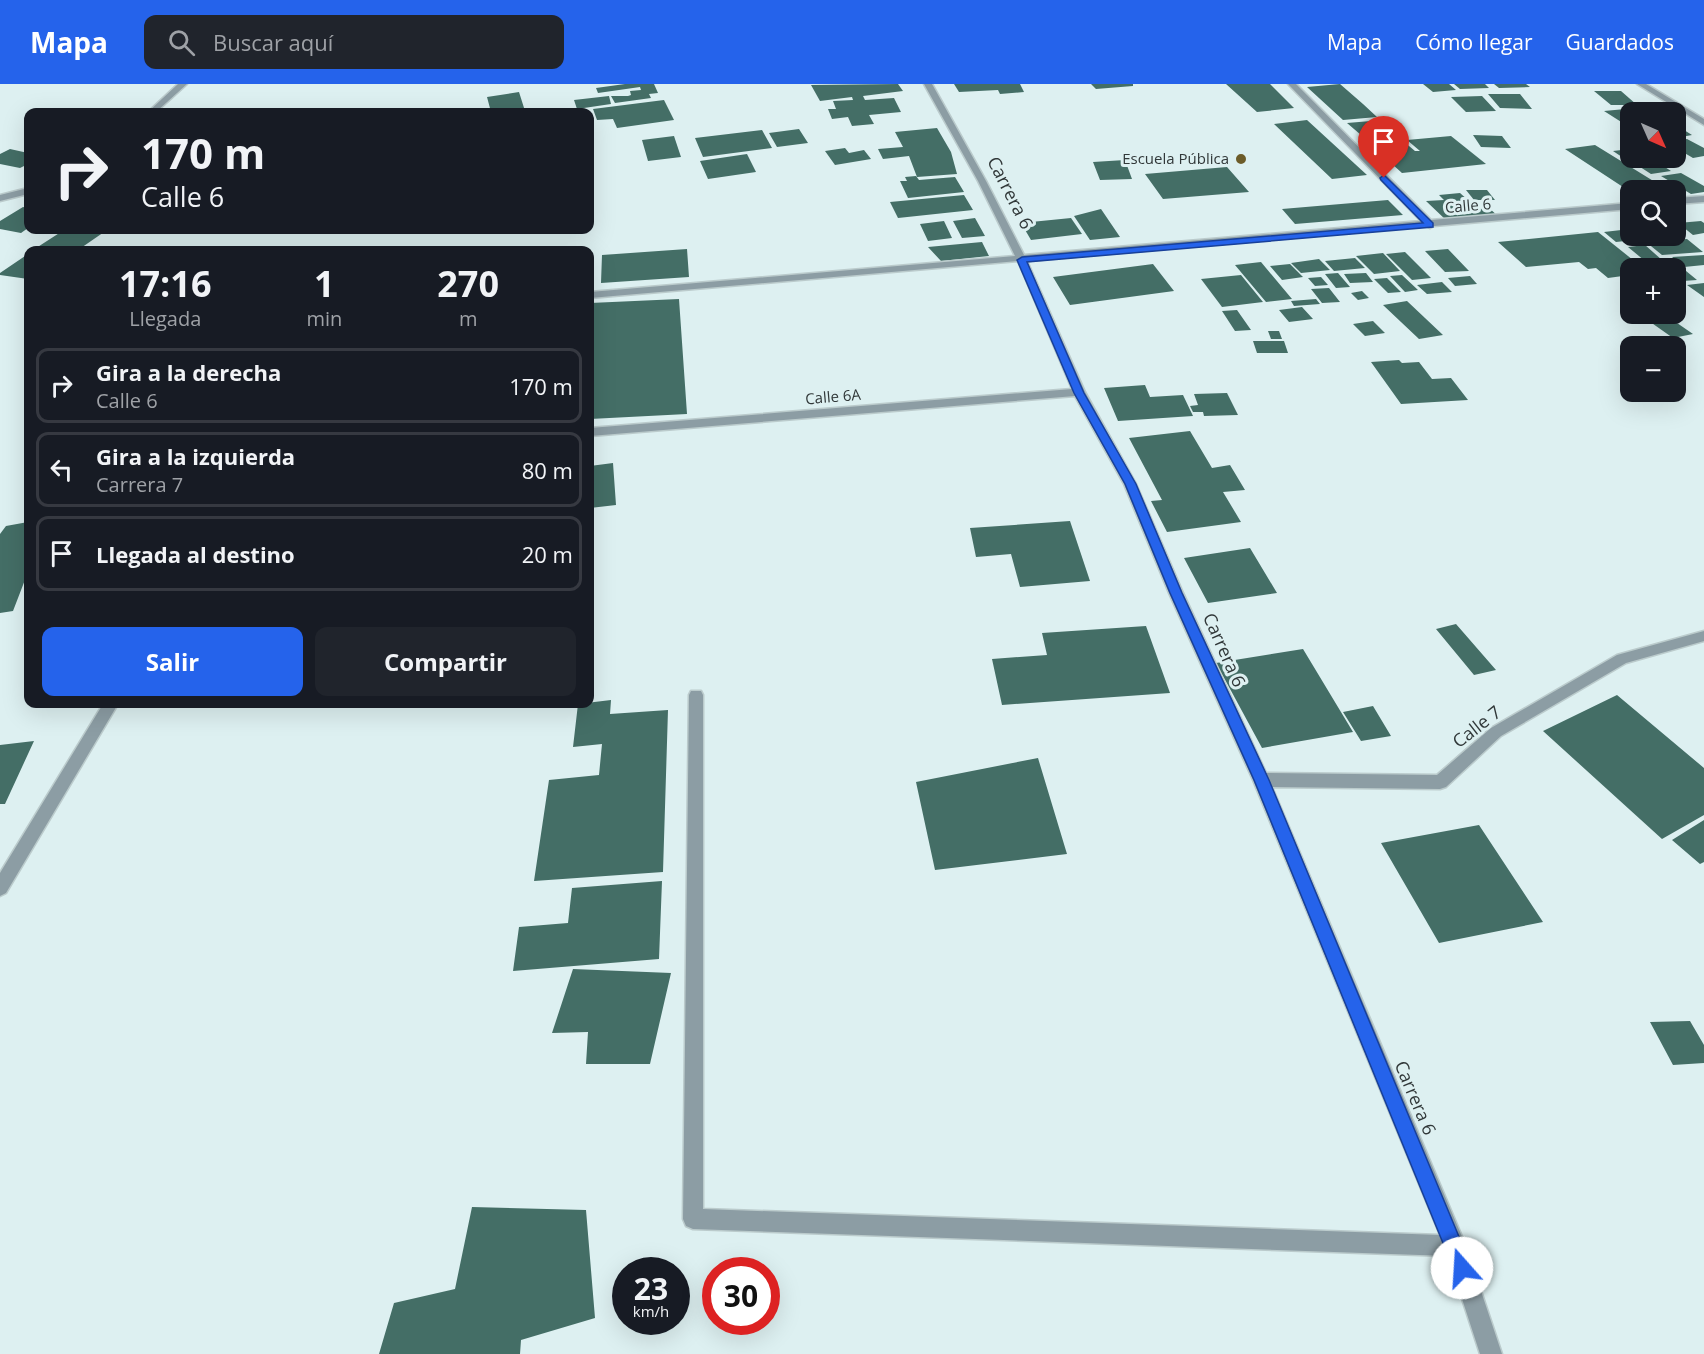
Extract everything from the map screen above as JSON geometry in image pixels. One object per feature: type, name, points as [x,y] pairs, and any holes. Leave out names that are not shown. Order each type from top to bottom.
[{"type":"street","points":[[156,108],[183,84]]},
{"type":"street","name":"Carrera 6","points":[[928,84],[982,181],[1022,260],[1079,393],[1130,484],[1176,593],[1262,780],[1455,1246],[1491,1354]]},
{"type":"street","points":[[1292,84],[1430,225]]},
{"type":"street","points":[[1641,84],[1704,123]]},
{"type":"street","points":[[0,198],[24,192]]},
{"type":"street","points":[[1686,200],[1704,199]]},
{"type":"street","name":"Calle 6","points":[[594,295],[1022,260],[1620,207]]},
{"type":"street","name":"Calle 6A","points":[[594,432],[1079,393]]},
{"type":"street","name":"Calle 7","points":[[1262,780],[1440,782],[1496,732],[1622,659],[1704,636]]},
{"type":"street","points":[[696,696],[693,1219],[1455,1246]]},
{"type":"street","points":[[0,888],[109,708]]},
{"type":"building","points":[[625,84],[654,84],[658,93],[649,94],[651,98],[615,103],[611,96],[628,96],[631,95],[630,91],[641,90],[640,87],[598,93],[596,88]]},
{"type":"building","points":[[898,84],[903,91],[863,96],[865,100],[894,98],[901,112],[869,115],[874,124],[852,126],[848,117],[832,119],[828,109],[836,109],[833,101],[853,100],[852,97],[820,101],[811,85]]},
{"type":"building","points":[[954,84],[1020,84],[1024,92],[1000,94],[998,90],[959,92]]},
{"type":"building","points":[[1091,84],[1133,84],[1133,86],[1096,89]]},
{"type":"building","points":[[1226,84],[1270,84],[1294,108],[1257,112]]},
{"type":"building","points":[[1340,84],[1377,117],[1343,120],[1307,87]]},
{"type":"building","points":[[1423,84],[1449,84],[1456,90],[1433,92]]},
{"type":"building","points":[[1454,84],[1485,84],[1489,88],[1460,89]]},
{"type":"building","points":[[1494,84],[1526,84],[1530,87],[1499,88]]},
{"type":"building","points":[[1594,91],[1621,91],[1634,102],[1620,102],[1620,105],[1611,105]]},
{"type":"building","points":[[519,92],[524,108],[490,108],[487,97]]},
{"type":"building","points":[[1488,94],[1520,94],[1532,109],[1500,108]]},
{"type":"building","points":[[609,96],[611,104],[577,108],[574,100]]},
{"type":"building","points":[[1482,96],[1496,111],[1466,112],[1451,97]]},
{"type":"building","points":[[664,100],[674,120],[617,128],[613,119],[597,120],[594,109]]},
{"type":"building","points":[[1620,110],[1620,121],[1604,111]]},
{"type":"building","points":[[1307,120],[1367,175],[1332,179],[1274,124]]},
{"type":"building","points":[[1371,121],[1385,132],[1361,135],[1347,123]]},
{"type":"building","points":[[937,128],[951,152],[957,174],[917,177],[909,156],[883,159],[878,149],[903,147],[895,132]]},
{"type":"building","points":[[799,129],[808,143],[777,147],[769,133]]},
{"type":"building","points":[[762,130],[772,148],[703,157],[695,138]]},
{"type":"building","points":[[1473,135],[1502,136],[1511,148],[1481,147]]},
{"type":"building","points":[[674,136],[681,157],[648,161],[642,140]]},
{"type":"building","points":[[1451,136],[1486,164],[1402,173],[1371,145],[1403,141],[1415,151],[1420,151],[1407,140]]},
{"type":"building","points":[[1686,139],[1704,148],[1704,156],[1693,158],[1686,154]]},
{"type":"building","points":[[1595,145],[1620,160],[1620,168],[1632,168],[1652,180],[1620,180],[1620,185],[1565,149]]},
{"type":"building","points":[[845,148],[849,153],[864,150],[871,159],[835,165],[825,151]]},
{"type":"building","points":[[10,149],[24,152],[24,166],[20,168],[0,164],[0,154]]},
{"type":"building","points":[[747,154],[756,172],[708,179],[700,161]]},
{"type":"building","points":[[1125,160],[1132,179],[1100,180],[1093,162]]},
{"type":"building","points":[[1227,167],[1249,192],[1163,199],[1145,174]]},
{"type":"building","points":[[1642,168],[1666,168],[1671,171],[1651,174]]},
{"type":"building","points":[[1681,173],[1704,186],[1704,192],[1691,194],[1686,191],[1686,180],[1668,180],[1661,176]]},
{"type":"building","points":[[916,176],[919,180],[955,177],[964,192],[908,198],[900,181],[907,181],[905,177]]},
{"type":"building","points":[[1466,190],[1487,190],[1495,200],[1474,200]]},
{"type":"building","points":[[1460,193],[1478,209],[1489,208],[1499,217],[1447,221],[1426,201],[1444,200],[1439,195]]},
{"type":"building","points":[[964,195],[973,210],[898,218],[890,202]]},
{"type":"building","points":[[1388,200],[1403,215],[1295,224],[1282,209]]},
{"type":"building","points":[[24,207],[24,231],[21,233],[0,229],[0,221]]},
{"type":"building","points":[[1101,209],[1120,237],[1090,240],[1074,216]]},
{"type":"building","points":[[975,218],[985,236],[962,238],[953,221]]},
{"type":"building","points":[[1071,218],[1082,234],[1031,240],[1021,223]]},
{"type":"building","points":[[944,221],[952,238],[928,241],[920,224]]},
{"type":"building","points":[[1701,221],[1704,223],[1704,233],[1693,235],[1686,229],[1686,222]]},
{"type":"building","points":[[1620,230],[1620,242],[1616,242],[1604,232]]},
{"type":"building","points":[[1598,232],[1630,258],[1620,258],[1620,276],[1608,278],[1596,268],[1588,269],[1579,262],[1526,267],[1498,242]]},
{"type":"building","points":[[58,234],[101,234],[84,246],[39,246]]},
{"type":"building","points":[[1686,239],[1703,252],[1662,255],[1651,246],[1686,246]]},
{"type":"building","points":[[982,242],[989,256],[941,261],[928,247]]},
{"type":"building","points":[[1646,246],[1660,258],[1641,258],[1628,247]]},
{"type":"building","points":[[687,249],[689,277],[601,283],[602,255]]},
{"type":"building","points":[[1448,249],[1469,271],[1445,272],[1425,251]]},
{"type":"building","points":[[1405,252],[1431,278],[1412,280],[1386,254]]},
{"type":"building","points":[[1383,253],[1400,271],[1374,274],[1356,256]]},
{"type":"building","points":[[1704,255],[1704,265],[1686,267],[1686,258],[1672,257]]},
{"type":"building","points":[[24,257],[24,278],[0,275]]},
{"type":"building","points":[[1355,258],[1365,268],[1334,271],[1325,261]]},
{"type":"building","points":[[1319,259],[1330,270],[1301,273],[1291,263]]},
{"type":"building","points":[[1261,262],[1292,299],[1266,302],[1235,265]]},
{"type":"building","points":[[1153,264],[1174,291],[1070,305],[1053,277]]},
{"type":"building","points":[[1290,264],[1303,277],[1282,280],[1270,266]]},
{"type":"building","points":[[1686,271],[1697,280],[1686,281]]},
{"type":"building","points":[[1338,273],[1350,287],[1336,288],[1325,274]]},
{"type":"building","points":[[1366,273],[1373,282],[1350,283],[1344,274]]},
{"type":"building","points":[[1241,275],[1263,302],[1222,307],[1201,279]]},
{"type":"building","points":[[1402,275],[1418,290],[1405,292],[1390,276]]},
{"type":"building","points":[[1470,276],[1477,284],[1455,286],[1448,278]]},
{"type":"building","points":[[1321,277],[1328,285],[1315,286],[1308,278]]},
{"type":"building","points":[[1387,278],[1401,292],[1388,293],[1374,279]]},
{"type":"building","points":[[1442,282],[1452,292],[1427,294],[1417,285]]},
{"type":"building","points":[[1704,283],[1704,297],[1687,285]]},
{"type":"building","points":[[1329,288],[1340,302],[1322,303],[1311,289]]},
{"type":"building","points":[[1362,291],[1369,298],[1358,300],[1351,293]]},
{"type":"building","points":[[679,299],[687,414],[594,419],[594,303]]},
{"type":"building","points":[[1316,299],[1320,304],[1294,306],[1291,301]]},
{"type":"building","points":[[1407,301],[1443,335],[1419,339],[1383,305]]},
{"type":"building","points":[[1302,307],[1313,319],[1289,322],[1279,310]]},
{"type":"building","points":[[1237,310],[1251,330],[1235,331],[1222,311]]},
{"type":"building","points":[[1373,321],[1385,333],[1365,336],[1353,324]]},
{"type":"building","points":[[1653,324],[1678,324],[1693,334],[1683,336],[1670,336]]},
{"type":"building","points":[[1268,331],[1279,331],[1282,339],[1271,339]]},
{"type":"building","points":[[1253,341],[1284,341],[1288,353],[1257,353]]},
{"type":"building","points":[[1399,360],[1402,363],[1419,362],[1432,379],[1451,378],[1468,400],[1401,404],[1371,362]]},
{"type":"building","points":[[1145,385],[1150,397],[1183,395],[1193,416],[1118,421],[1104,388]]},
{"type":"building","points":[[1227,393],[1238,415],[1204,416],[1203,412],[1193,412],[1190,406],[1198,405],[1194,394]]},
{"type":"building","points":[[1190,431],[1212,468],[1230,465],[1245,490],[1223,492],[1241,522],[1167,532],[1151,501],[1162,500],[1129,438]]},
{"type":"building","points":[[613,463],[616,505],[594,508],[594,465]]},
{"type":"building","points":[[1070,521],[1090,581],[1020,587],[1011,554],[976,557],[970,528]]},
{"type":"building","points":[[24,523],[24,582],[13,611],[0,613],[0,534],[6,526]]},
{"type":"building","points":[[1250,548],[1277,593],[1208,603],[1184,558]]},
{"type":"building","points":[[1456,624],[1496,670],[1474,675],[1436,629]]},
{"type":"building","points":[[1146,626],[1170,693],[1002,705],[992,659],[1047,655],[1042,633]]},
{"type":"building","points":[[1303,649],[1353,732],[1262,748],[1216,663]]},
{"type":"building","points":[[1617,695],[1704,768],[1704,815],[1662,839],[1543,731]]},
{"type":"building","points":[[611,700],[610,714],[668,710],[663,872],[534,881],[549,780],[599,775],[602,744],[573,747],[578,708],[594,708],[594,702]]},
{"type":"building","points":[[1373,706],[1391,736],[1361,741],[1343,712]]},
{"type":"building","points":[[34,741],[5,804],[0,804],[0,745]]},
{"type":"building","points":[[1038,758],[1067,854],[935,870],[916,782]]},
{"type":"building","points":[[1704,820],[1704,862],[1700,864],[1672,840]]},
{"type":"building","points":[[1479,825],[1543,922],[1439,943],[1381,843]]},
{"type":"building","points":[[662,881],[659,959],[513,971],[519,927],[568,923],[572,888]]},
{"type":"building","points":[[573,969],[671,973],[650,1064],[586,1064],[588,1032],[552,1033]]},
{"type":"building","points":[[1690,1021],[1704,1045],[1704,1063],[1673,1065],[1650,1022]]},
{"type":"building","points":[[472,1207],[586,1210],[595,1318],[521,1340],[520,1354],[379,1354],[394,1303],[455,1289]]},
{"type":"place","name":"Escuela Pública","points":[[1241,159]]},
{"type":"route","points":[[1384,178],[1430,225],[1022,260],[1079,393],[1130,484],[1176,593],[1262,780],[1455,1246],[1462,1268]]}]
